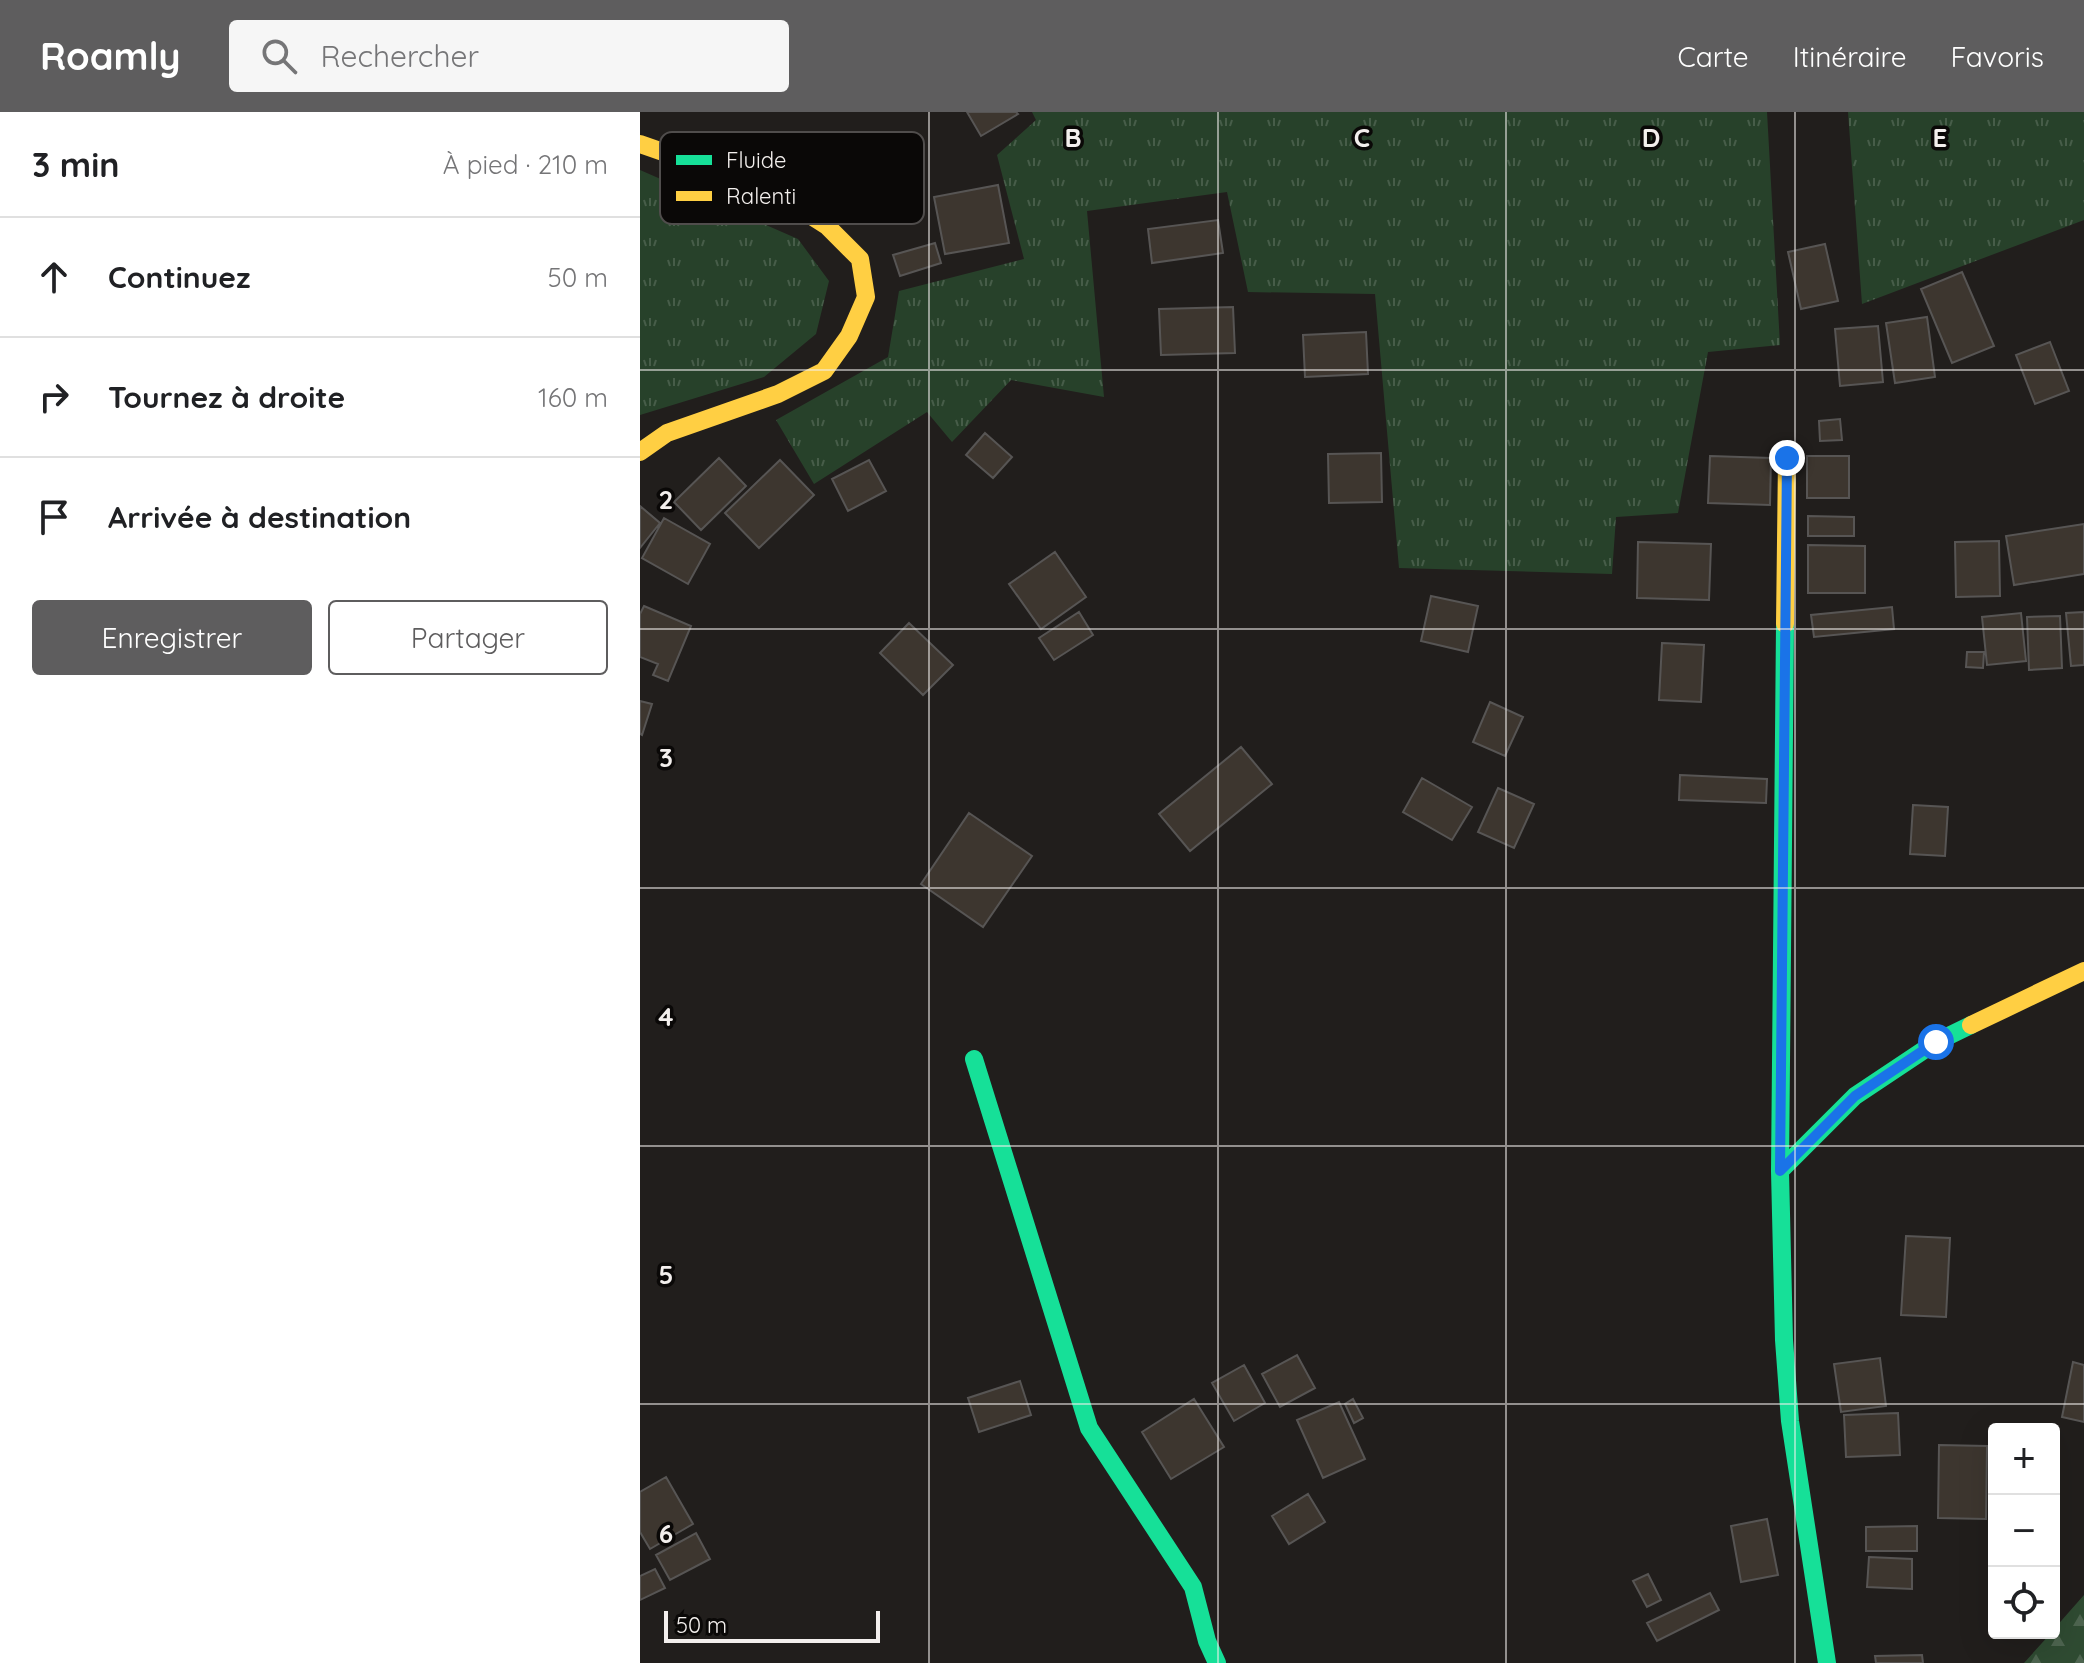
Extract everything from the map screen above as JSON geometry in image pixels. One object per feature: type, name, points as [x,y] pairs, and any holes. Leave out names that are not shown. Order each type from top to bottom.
[{"type":"street","points":[[640,144],[660,151]]},
{"type":"street","points":[[640,452],[667,433],[778,394],[824,371],[849,336],[866,297],[860,259],[824,224]]},
{"type":"street","points":[[1787,458],[1780,1171],[1784,1340],[1790,1421],[1827,1663]]},
{"type":"street","points":[[1780,1171],[1855,1096],[1936,1042],[2084,971]]},
{"type":"street","points":[[974,1059],[1089,1428],[1193,1587],[1207,1641],[1217,1663]]},
{"type":"green space","points":[[1032,112],[1767,112],[1780,345],[1708,352],[1678,513],[1616,517],[1612,574],[1399,568],[1375,294],[1248,292],[1227,192],[1087,211],[1104,397],[1011,380],[952,442],[927,412],[814,484],[776,420],[888,357],[899,291],[1024,259],[997,155],[1036,120]]},
{"type":"green space","points":[[1848,112],[2084,112],[2084,220],[1862,304]]},
{"type":"green space","points":[[640,170],[660,179],[660,224],[764,224],[798,239],[829,281],[816,334],[764,377],[640,415]]},
{"type":"green space","points":[[2084,1595],[2084,1663],[2024,1663],[2046,1639],[2060,1639],[2060,1622]]},
{"type":"building","points":[[967,112],[1016,112],[1018,114],[981,136]]},
{"type":"building","points":[[998,185],[1009,243],[945,254],[934,197]]},
{"type":"building","points":[[1218,220],[1223,253],[1152,263],[1148,229]]},
{"type":"building","points":[[935,243],[941,263],[900,276],[893,255]]},
{"type":"building","points":[[1825,244],[1838,301],[1801,309],[1788,252]]},
{"type":"building","points":[[1962,272],[1994,346],[1952,363],[1921,289]]},
{"type":"building","points":[[1233,307],[1235,353],[1161,355],[1159,309]]},
{"type":"building","points":[[1927,317],[1935,377],[1895,383],[1886,323]]},
{"type":"building","points":[[1878,326],[1883,382],[1840,386],[1835,329]]},
{"type":"building","points":[[1366,332],[1368,374],[1305,377],[1303,335]]},
{"type":"building","points":[[2050,342],[2069,391],[2035,404],[2016,355]]},
{"type":"building","points":[[1840,419],[1842,440],[1820,441],[1819,421]]},
{"type":"building","points":[[985,433],[1012,457],[993,478],[966,455]]},
{"type":"building","points":[[1381,453],[1382,502],[1329,503],[1328,454]]},
{"type":"building","points":[[1710,456],[1771,458],[1770,505],[1708,503]]},
{"type":"building","points":[[1807,456],[1849,456],[1849,498],[1807,498]]},
{"type":"building","points":[[719,458],[746,486],[701,530],[674,502]]},
{"type":"building","points":[[780,460],[814,495],[759,548],[725,513]]},
{"type":"building","points":[[869,460],[886,491],[848,511],[832,479]]},
{"type":"building","points":[[640,506],[660,523],[640,548]]},
{"type":"building","points":[[1808,516],[1854,517],[1854,536],[1808,536]]},
{"type":"building","points":[[664,518],[710,544],[688,584],[642,558]]},
{"type":"building","points":[[2084,524],[2084,574],[2014,585],[2006,536]]},
{"type":"building","points":[[1999,541],[2000,596],[1956,597],[1955,542]]},
{"type":"building","points":[[1638,542],[1711,544],[1709,600],[1637,598]]},
{"type":"building","points":[[1808,545],[1865,546],[1865,593],[1808,593]]},
{"type":"building","points":[[1055,552],[1086,597],[1041,629],[1009,584]]},
{"type":"building","points":[[1431,596],[1478,606],[1468,652],[1421,641]]},
{"type":"building","points":[[644,606],[691,626],[668,681],[653,675],[658,664],[640,657],[640,614]]},
{"type":"building","points":[[1892,607],[1894,629],[1814,637],[1811,615]]},
{"type":"building","points":[[1079,612],[1093,635],[1054,660],[1039,638]]},
{"type":"building","points":[[2084,612],[2084,665],[2071,666],[2066,613]]},
{"type":"building","points":[[2021,613],[2026,661],[1987,665],[1982,617]]},
{"type":"building","points":[[2060,616],[2062,668],[2029,670],[2027,617]]},
{"type":"building","points":[[909,623],[953,665],[923,695],[880,653]]},
{"type":"building","points":[[1662,643],[1704,645],[1701,702],[1659,700]]},
{"type":"building","points":[[1967,652],[1984,652],[1983,668],[1966,667]]},
{"type":"building","points":[[640,701],[652,704],[642,735],[640,734]]},
{"type":"building","points":[[1490,702],[1523,717],[1505,756],[1473,742]]},
{"type":"building","points":[[1241,747],[1272,784],[1190,851],[1159,814]]},
{"type":"building","points":[[1680,775],[1767,779],[1766,803],[1679,800]]},
{"type":"building","points":[[1422,778],[1472,807],[1452,840],[1403,812]]},
{"type":"building","points":[[1498,788],[1534,804],[1514,848],[1478,832]]},
{"type":"building","points":[[1913,805],[1948,807],[1945,856],[1910,854]]},
{"type":"building","points":[[969,813],[1032,856],[983,927],[921,884]]},
{"type":"building","points":[[1906,1236],[1950,1238],[1946,1317],[1901,1315]]},
{"type":"building","points":[[1297,1355],[1315,1388],[1280,1407],[1262,1374]]},
{"type":"building","points":[[1880,1358],[1886,1406],[1841,1412],[1834,1364]]},
{"type":"building","points":[[2073,1362],[2084,1365],[2084,1422],[2062,1417]]},
{"type":"building","points":[[1244,1365],[1265,1403],[1234,1421],[1212,1383]]},
{"type":"building","points":[[1020,1381],[1031,1415],[979,1432],[968,1398]]},
{"type":"building","points":[[1194,1399],[1224,1447],[1171,1479],[1142,1432]]},
{"type":"building","points":[[1353,1399],[1363,1418],[1354,1423],[1345,1404]]},
{"type":"building","points":[[1339,1402],[1365,1459],[1323,1478],[1297,1420]]},
{"type":"building","points":[[1898,1413],[1900,1455],[1846,1457],[1844,1415]]},
{"type":"building","points":[[1939,1445],[1987,1446],[1986,1519],[1938,1518]]},
{"type":"building","points":[[666,1477],[693,1524],[650,1549],[640,1532],[640,1492]]},
{"type":"building","points":[[1308,1494],[1325,1522],[1289,1544],[1272,1516]]},
{"type":"building","points":[[1767,1519],[1778,1575],[1741,1582],[1731,1526]]},
{"type":"building","points":[[1917,1526],[1917,1551],[1866,1551],[1866,1527]]},
{"type":"building","points":[[696,1533],[710,1559],[670,1580],[656,1555]]},
{"type":"building","points":[[1869,1557],[1912,1559],[1912,1589],[1867,1587]]},
{"type":"building","points":[[655,1569],[665,1588],[640,1600],[640,1576]]},
{"type":"building","points":[[1648,1574],[1661,1600],[1647,1607],[1633,1581]]},
{"type":"building","points":[[1710,1593],[1719,1610],[1657,1641],[1647,1623]]},
{"type":"building","points":[[1922,1655],[1923,1663],[1876,1663],[1875,1656]]},
{"type":"traffic: fast","points":[[1780,1171],[1785,624]]},
{"type":"traffic: fast","points":[[1827,1663],[1790,1421],[1784,1340],[1780,1171],[1855,1096],[1936,1042],[1971,1025]]},
{"type":"traffic: fast","points":[[974,1059],[1089,1428],[1193,1587],[1207,1641],[1217,1663]]},
{"type":"traffic: slow","points":[[640,144],[660,151]]},
{"type":"traffic: slow","points":[[640,452],[667,433],[778,394],[824,371],[849,336],[866,297],[860,259],[824,224]]},
{"type":"traffic: slow","points":[[1785,624],[1787,458]]},
{"type":"traffic: slow","points":[[1971,1025],[2084,971]]},
{"type":"route","points":[[1787,458],[1780,1171],[1855,1096],[1936,1042]]}]
